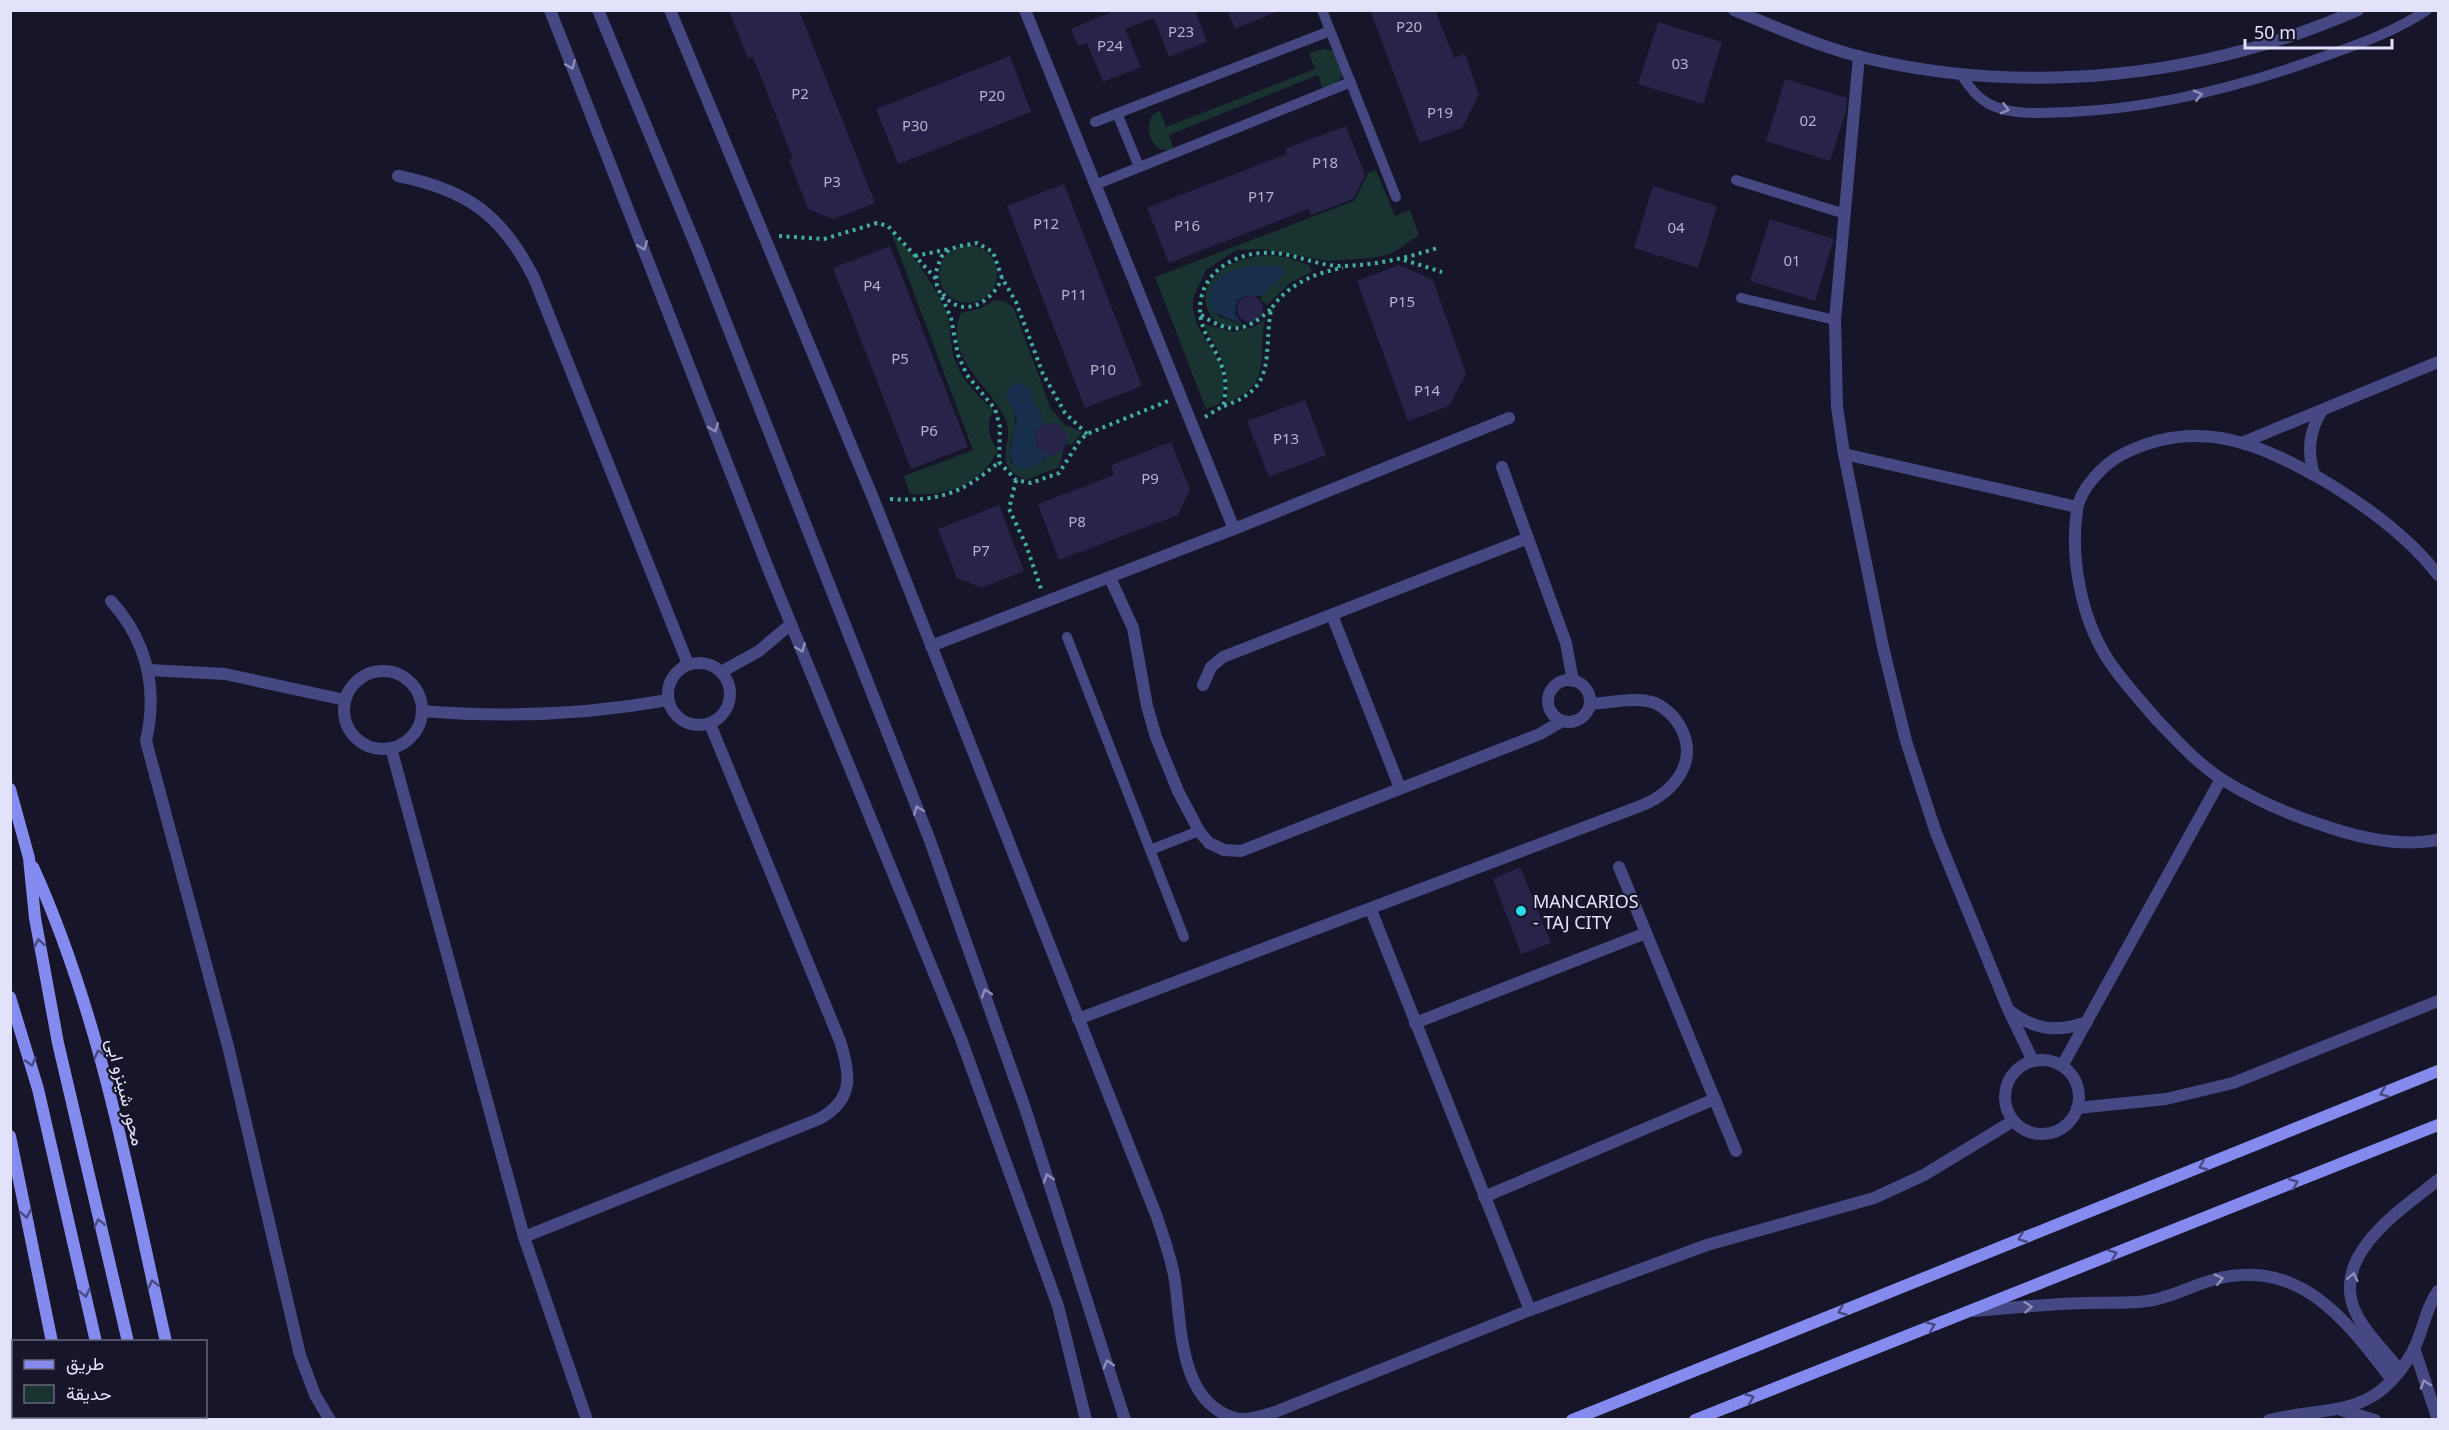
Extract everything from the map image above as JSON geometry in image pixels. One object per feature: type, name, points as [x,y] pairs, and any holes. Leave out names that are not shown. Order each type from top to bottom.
[{"type":"main road","name":"محور شينزو ابى","points":[[10,789],[29,858],[68,950],[93,1034],[115,1116],[166,1340]]},
{"type":"main road","name":"محور شينزو ابى","points":[[29,858],[35,918],[49,1000],[75,1123],[128,1340]]},
{"type":"main road","points":[[12,1002],[38,1089],[96,1340]]},
{"type":"main road","points":[[1572,1419],[2439,1071]]},
{"type":"main road","points":[[1695,1419],[2439,1125]]},
{"type":"main road","points":[[10,1136],[52,1340]]},
{"type":"street","points":[[550,10],[791,624],[961,1039],[1058,1306],[1086,1419]]},
{"type":"street","points":[[598,10],[700,256],[929,838],[1025,1108],[1125,1419]]},
{"type":"street","points":[[670,10],[873,498],[1157,1217],[1173,1271],[1191,1375],[1201,1394],[1217,1409],[1236,1419],[1255,1418],[1301,1402],[1530,1310],[1707,1245],[1874,1198],[1924,1175],[2013,1121]]},
{"type":"street","points":[[1025,10],[1234,529]]},
{"type":"street","points":[[1734,10],[1859,56],[1961,74],[2064,78],[2132,72],[2235,53],[2313,29],[2358,10]]},
{"type":"street","points":[[1859,56],[1835,320],[1837,407],[1844,454],[1883,647],[1906,741],[1936,833],[2008,1009],[2033,1061]]},
{"type":"street","points":[[398,176],[437,185],[472,201],[502,227],[514,242],[534,278],[688,664]]},
{"type":"street","points":[[2244,442],[2439,362]]},
{"type":"street","points":[[2314,475],[2309,458],[2309,441],[2322,410]]},
{"type":"street","points":[[931,646],[1047,603],[1509,418]]},
{"type":"street","points":[[2439,574],[2395,530],[2360,502],[2280,455],[2244,442],[2217,437],[2180,437],[2143,444],[2115,458],[2093,480],[2077,507],[2078,569],[2085,609],[2106,657],[2138,698],[2181,746],[2221,779],[2285,814],[2343,832],[2384,840],[2423,842],[2439,840]]},
{"type":"street","points":[[1844,454],[2077,507]]},
{"type":"street","points":[[1502,467],[1566,644],[1573,681]]},
{"type":"street","points":[[1203,685],[1211,667],[1223,657],[1528,538]]},
{"type":"street","points":[[1110,578],[1132,628],[1156,737],[1178,791],[1199,831],[1216,847],[1241,851],[1540,734],[1562,721],[1580,719],[1590,704]]},
{"type":"street","points":[[111,601],[131,626],[149,670],[152,706],[146,741],[228,1046],[300,1355],[315,1395],[330,1419]]},
{"type":"street","points":[[1332,615],[1400,788]]},
{"type":"street","points":[[721,672],[759,651],[791,624]]},
{"type":"street","points":[[705,663],[721,672],[729,687],[728,705],[718,719],[710,724],[692,725],[676,716],[668,700],[667,692],[673,675],[688,664],[705,663]]},
{"type":"street","points":[[149,670],[225,674],[345,700]]},
{"type":"street","points":[[389,671],[406,678],[413,685],[418,693],[422,711],[416,730],[401,744],[391,748],[372,747],[355,737],[345,719],[345,700],[354,683],[362,677],[370,673],[389,671]]},
{"type":"street","points":[[1562,721],[1549,708],[1549,696],[1561,682],[1573,681],[1584,687],[1590,704]]},
{"type":"street","points":[[422,711],[471,715],[540,716],[619,709],[668,700]]},
{"type":"street","points":[[1078,1019],[1371,910],[1643,805],[1668,790],[1678,779],[1685,766],[1687,751],[1685,736],[1668,711],[1655,703],[1641,700],[1590,704]]},
{"type":"street","points":[[524,1237],[819,1119],[840,1105],[847,1090],[846,1061],[840,1041],[710,724]]},
{"type":"street","points":[[391,748],[524,1237],[587,1419]]},
{"type":"street","points":[[2062,1065],[2221,779]]},
{"type":"street","points":[[1619,867],[1736,1151]]},
{"type":"street","points":[[1371,910],[1530,1310]]},
{"type":"street","points":[[1415,1023],[1646,933]]},
{"type":"street","points":[[2077,1108],[2166,1099],[2233,1083],[2439,1001]]},
{"type":"street","points":[[2008,1009],[2025,1022],[2045,1029],[2067,1029],[2087,1022]]},
{"type":"street","points":[[2048,1060],[2062,1065],[2073,1077],[2079,1092],[2077,1108],[2070,1122],[2057,1132],[2041,1135],[2026,1131],[2013,1121],[2006,1108],[2007,1086],[2019,1067],[2033,1061],[2048,1060]]},
{"type":"street","points":[[1484,1197],[1715,1099]]},
{"type":"street","points":[[2396,1375],[2360,1320],[2352,1303],[2351,1282],[2364,1247],[2383,1225],[2439,1180]]},
{"type":"street","points":[[1970,1311],[2070,1303],[2150,1301],[2216,1279],[2240,1275],[2264,1276],[2309,1291],[2337,1313],[2396,1375]]},
{"type":"street","points":[[2269,1419],[2341,1410],[2369,1398],[2396,1375],[2414,1348],[2422,1322],[2439,1292]]},
{"type":"street","points":[[2337,1313],[2352,1303]]},
{"type":"street","points":[[2414,1348],[2438,1419]]},
{"type":"street","points":[[2341,1410],[2375,1419]]},
{"type":"lane","points":[[1322,10],[1396,197]]},
{"type":"lane","points":[[1961,74],[1977,96],[2000,108],[2049,113],[2116,109],[2198,95],[2272,75],[2379,36],[2427,10]]},
{"type":"lane","points":[[1095,122],[1330,31]]},
{"type":"lane","points":[[1095,185],[1351,82]]},
{"type":"lane","points":[[1117,113],[1139,167]]},
{"type":"lane","points":[[1736,180],[1845,214]]},
{"type":"lane","points":[[1741,298],[1835,320]]},
{"type":"lane","points":[[1067,637],[1184,937]]},
{"type":"lane","points":[[1150,850],[1199,831]]},
{"type":"path","points":[[764,235],[824,239],[877,223],[888,226],[898,234],[936,279]]},
{"type":"path","points":[[915,256],[971,242],[985,246],[998,259],[1002,278],[1016,302],[1043,374],[1065,413],[1088,434]]},
{"type":"path","points":[[1200,315],[1225,328],[1240,329],[1258,321],[1283,294],[1308,278],[1329,270],[1403,260],[1440,247]]},
{"type":"path","points":[[950,249],[938,264],[937,286],[951,318],[958,355],[967,375],[995,409],[1000,427],[999,462],[1016,480],[1031,483],[1059,473],[1080,441],[1088,434],[1180,397]]},
{"type":"path","points":[[1223,406],[1227,388],[1224,369],[1220,356],[1204,332],[1200,315],[1200,299],[1212,273],[1232,261],[1254,254],[1275,253],[1319,264],[1359,265]]},
{"type":"path","points":[[1403,260],[1442,272]]},
{"type":"path","points":[[937,286],[953,304],[972,307],[988,300],[1002,278]]},
{"type":"path","points":[[1192,425],[1223,406],[1250,394],[1262,382],[1271,309]]},
{"type":"path","points":[[873,498],[897,500],[948,495],[973,484],[999,462]]},
{"type":"path","points":[[1016,480],[1009,509],[1026,545],[1034,575],[1047,603]]},
{"type":"green space","points":[[1323,49],[1333,51],[1340,61],[1343,75],[1338,82],[1323,90],[1318,75],[1169,135],[1174,151],[1160,149],[1152,141],[1149,124],[1153,114],[1160,111],[1166,127],[1315,69],[1309,53]]},
{"type":"green space","points":[[1376,170],[1395,216],[1410,210],[1419,235],[1391,254],[1327,261],[1264,249],[1236,250],[1206,270],[1193,298],[1193,309],[1197,325],[1222,365],[1224,394],[1219,404],[1206,409],[1155,277],[1354,201],[1368,173]]},
{"type":"green space","points":[[891,232],[915,260],[941,301],[948,317],[954,358],[962,375],[993,410],[989,421],[989,431],[998,450],[991,462],[982,472],[962,486],[937,493],[910,494],[904,476],[973,450]]},
{"type":"green space","points":[[968,245],[984,250],[992,258],[997,274],[992,290],[984,298],[968,303],[952,298],[944,290],[939,274],[944,258],[952,250]]},
{"type":"green space","points":[[1268,255],[1285,257],[1309,265],[1312,272],[1291,282],[1267,305],[1261,300],[1261,296],[1284,274],[1280,266],[1243,267],[1211,307],[1220,317],[1243,325],[1228,326],[1216,321],[1208,311],[1206,298],[1209,284],[1220,271],[1240,261]]},
{"type":"green space","points":[[995,300],[1005,301],[1014,309],[1051,409],[1065,425],[1083,432],[1071,445],[1066,444],[1063,428],[1053,423],[1043,425],[1040,412],[1031,400],[1007,399],[1015,417],[1010,446],[1011,463],[1044,462],[1049,455],[1064,449],[1059,467],[1026,480],[1008,467],[1006,453],[1008,427],[1005,418],[998,405],[970,369],[962,356],[958,343],[957,328],[961,313],[981,308]]},
{"type":"green space","points":[[1265,319],[1258,377],[1243,394],[1229,402],[1226,401],[1225,370],[1218,351],[1203,324],[1234,332],[1256,326]]},
{"type":"water","points":[[1263,265],[1280,266],[1285,274],[1261,296],[1245,296],[1237,301],[1235,314],[1243,325],[1214,312],[1210,301],[1210,291],[1214,283],[1222,276],[1241,268]]},
{"type":"water","points":[[1020,382],[1032,392],[1031,400],[1040,412],[1043,425],[1036,433],[1036,447],[1049,455],[1035,466],[1017,469],[1009,456],[1017,418],[1007,399],[1007,391],[1011,386]]},
{"type":"building","points":[[729,10],[799,10],[875,203],[833,219],[808,209],[789,160],[793,159],[753,57],[748,59]]},
{"type":"building","points":[[1116,10],[1195,10],[1207,42],[1169,57],[1154,18],[1125,29],[1141,67],[1103,82],[1087,43],[1078,46],[1071,29]]},
{"type":"building","points":[[1227,10],[1279,10],[1279,11],[1235,29]]},
{"type":"building","points":[[1370,10],[1435,10],[1454,58],[1465,54],[1479,95],[1462,128],[1420,143]]},
{"type":"building","points":[[1658,22],[1722,42],[1703,104],[1638,84]]},
{"type":"building","points":[[1010,56],[1031,112],[898,164],[876,109]]},
{"type":"building","points":[[1785,79],[1847,98],[1846,111],[1830,161],[1766,141]]},
{"type":"building","points":[[1346,126],[1365,175],[1353,199],[1311,215],[1309,209],[1169,263],[1147,208],[1287,154],[1285,149]]},
{"type":"building","points":[[1064,184],[1142,386],[1085,408],[1007,206]]},
{"type":"building","points":[[1653,186],[1717,206],[1698,268],[1634,248]]},
{"type":"building","points":[[1770,219],[1834,239],[1815,301],[1750,281]]},
{"type":"building","points":[[890,246],[968,447],[911,469],[833,268]]},
{"type":"building","points":[[1399,265],[1433,280],[1466,374],[1449,406],[1408,421],[1357,281]]},
{"type":"building","points":[[1250,296],[1259,300],[1263,309],[1259,318],[1250,322],[1241,318],[1237,309],[1241,300]]},
{"type":"building","points":[[1305,400],[1326,455],[1269,477],[1247,421]]},
{"type":"building","points":[[1051,423],[1062,428],[1067,439],[1062,450],[1051,455],[1040,450],[1035,439],[1040,428]]},
{"type":"building","points":[[1171,442],[1190,490],[1178,515],[1059,560],[1038,504],[1114,475],[1111,465]]},
{"type":"building","points":[[999,505],[1024,571],[982,588],[957,578],[938,529]]},
{"type":"building","name":"MANCARIOS - TAJ CITY","points":[[1520,867],[1551,943],[1521,954],[1493,879]]},
{"type":"place","name":"MANCARIOS - TAJ CITY","points":[[1521,911]]}]
